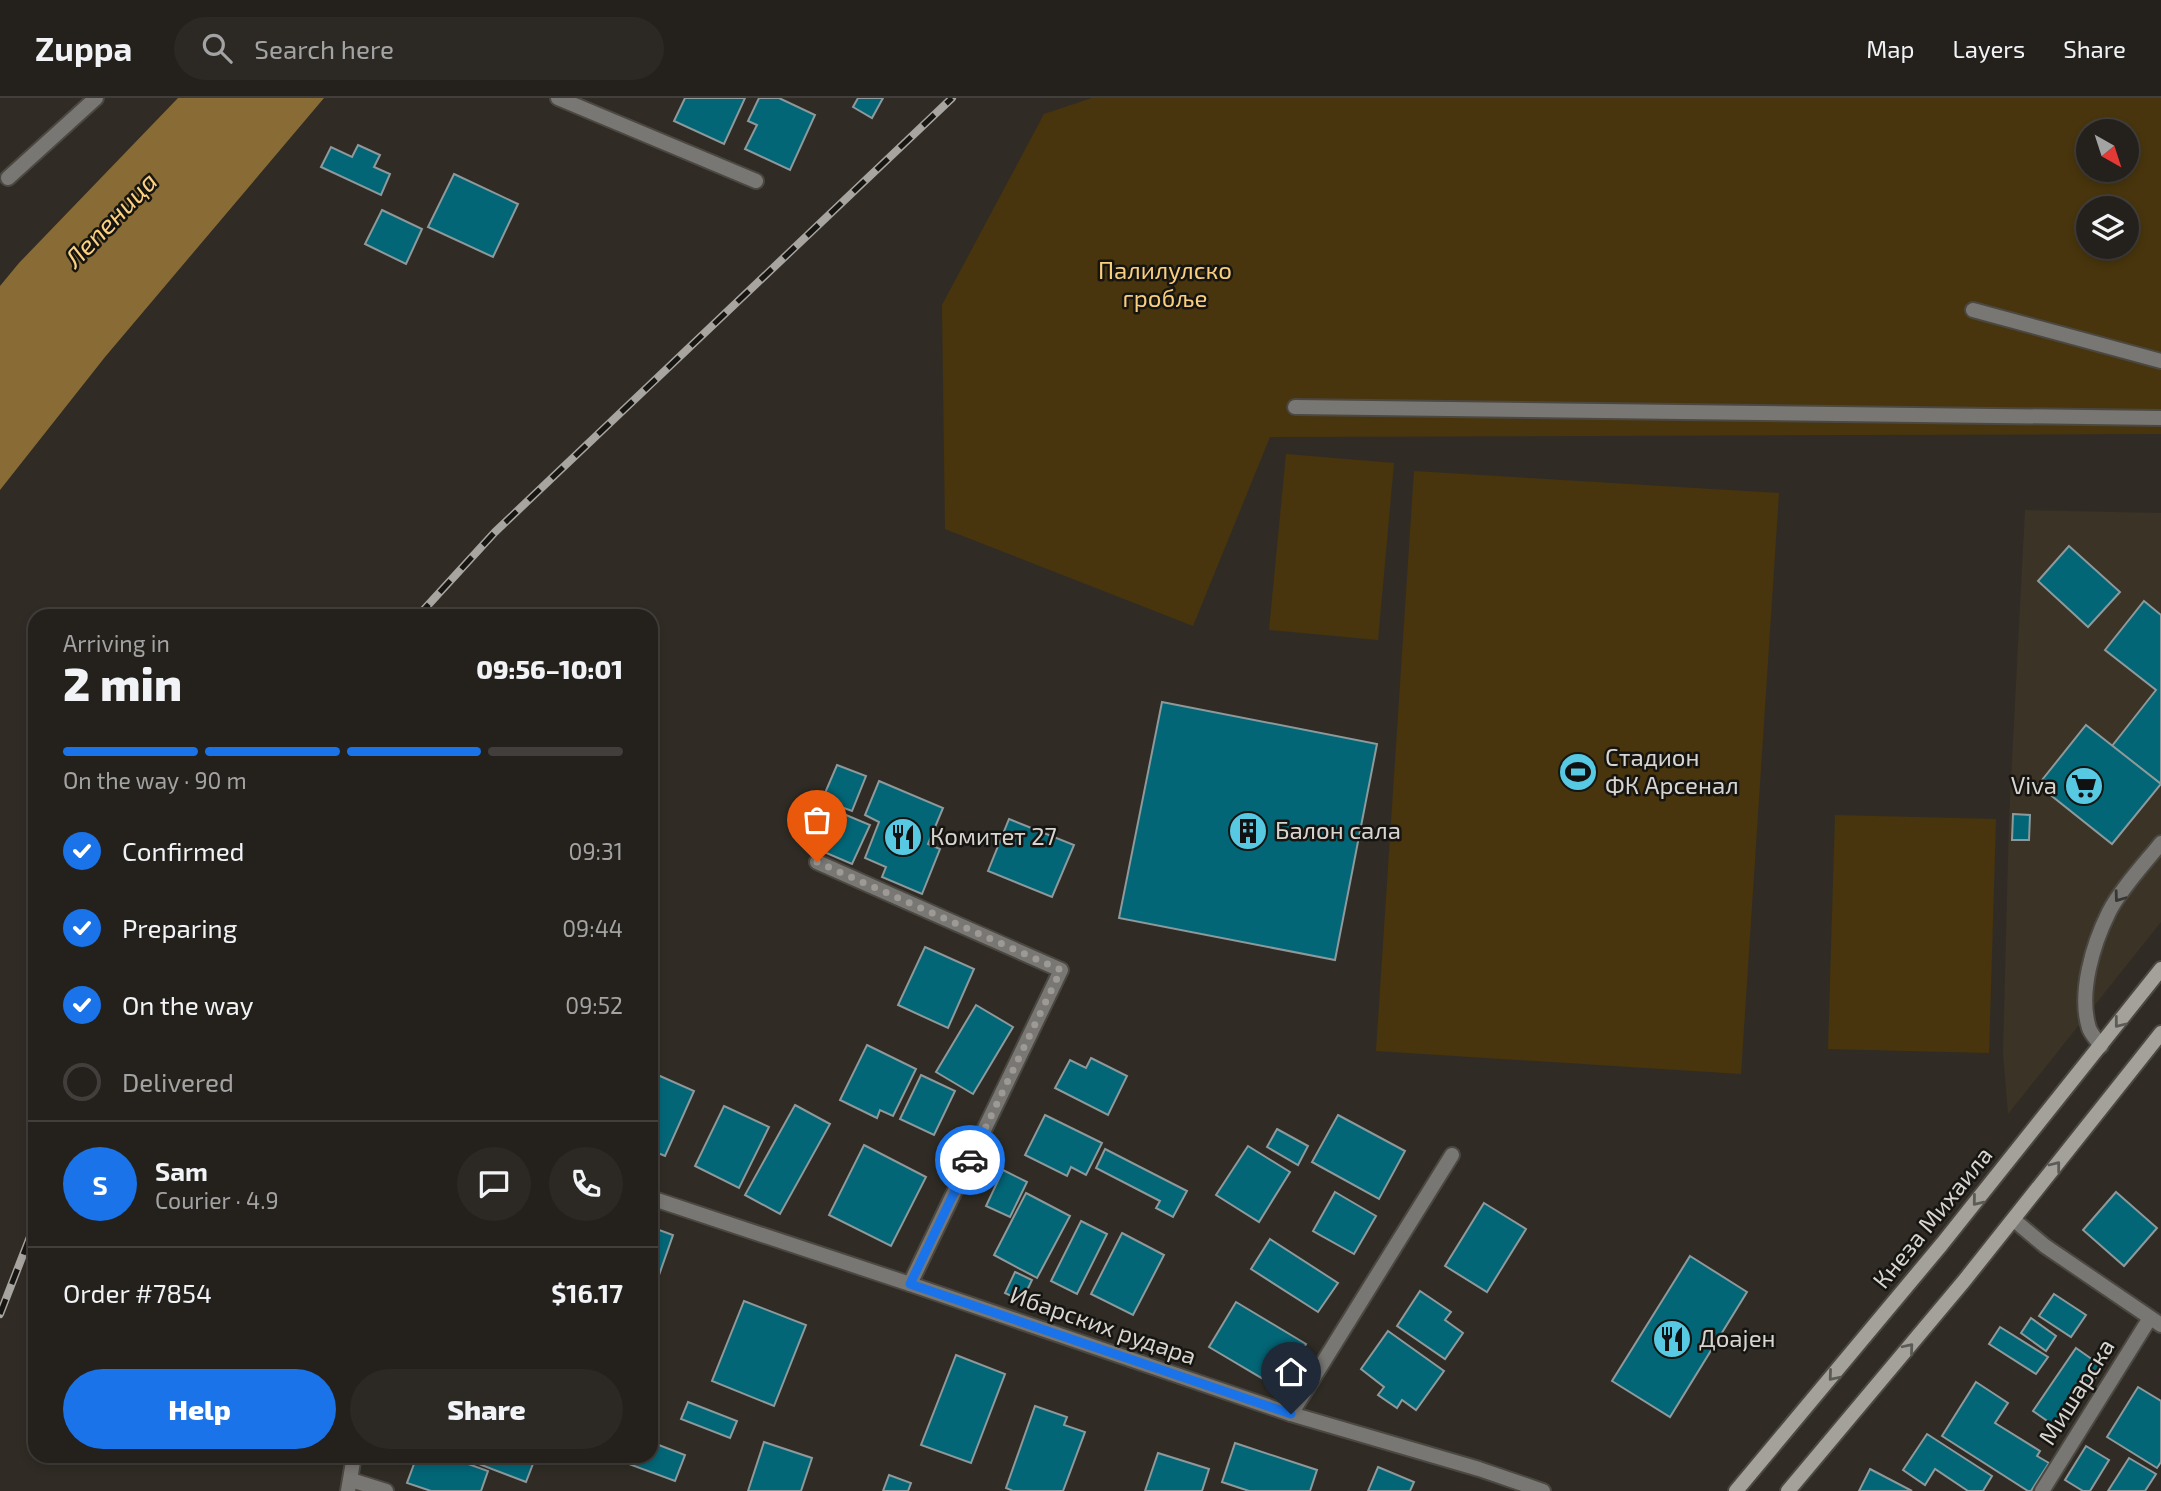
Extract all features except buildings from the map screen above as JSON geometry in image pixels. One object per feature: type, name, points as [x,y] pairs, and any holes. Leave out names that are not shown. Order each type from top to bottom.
[{"type":"main road","name":"Кнеза Михаила","points":[[1736,1491],[1922,1269],[2161,969]]},
{"type":"main road","points":[[1788,1491],[1914,1343],[2161,1033]]},
{"type":"street","points":[[9,178],[96,98]]},
{"type":"street","points":[[558,98],[756,181]]},
{"type":"street","points":[[1973,310],[2161,362]]},
{"type":"street","points":[[1295,407],[2161,418]]},
{"type":"street","points":[[2101,1045],[2090,1029],[2087,1011],[2086,986],[2090,961],[2109,911],[2161,843]]},
{"type":"street","points":[[817,862],[1061,970],[910,1284]]},
{"type":"street","points":[[1291,1414],[1452,1155]]},
{"type":"street","name":"Ибарских рудара","points":[[658,1200],[1291,1414],[1479,1469],[1543,1491]]},
{"type":"street","name":"Мишарска","points":[[2014,1220],[2045,1246],[2155,1321],[2042,1491]]},
{"type":"street","points":[[353,1463],[349,1485],[386,1491]]},
{"type":"shaded area","points":[[2025,510],[2161,513],[2161,922],[2008,1114],[2003,1053],[2009,819]]},
{"type":"green space","name":"Палилулско гробље","points":[[1092,98],[2161,98],[2161,434],[1270,437],[1193,626],[945,529],[942,305],[1044,114]]},
{"type":"green space","points":[[1286,454],[1394,463],[1378,640],[1269,630]]},
{"type":"green space","name":"Стадион ФК Арсенал","points":[[1414,471],[1779,493],[1741,1074],[1376,1051]]},
{"type":"green space","points":[[1835,815],[1996,819],[1989,1053],[1828,1049]]},
{"type":"water","name":"Лепеница","points":[[178,98],[324,98],[105,357],[0,490],[0,286]]},
{"type":"railway","points":[[424,609],[495,532],[952,98]]},
{"type":"railway","points":[[0,1314],[28,1242]]},
{"type":"way so far","points":[[817,862],[1061,970],[970,1160]]},
{"type":"place","name":"Стадион ФК Арсенал","points":[[1578,772]]},
{"type":"place","name":"Viva","points":[[2084,786]]},
{"type":"place","name":"Балон сала","points":[[1248,831]]},
{"type":"place","name":"Комитет 27","points":[[903,837]]},
{"type":"place","name":"Доајен","points":[[1672,1339]]},
{"type":"route","points":[[970,1160],[910,1284],[1291,1414]]}]
